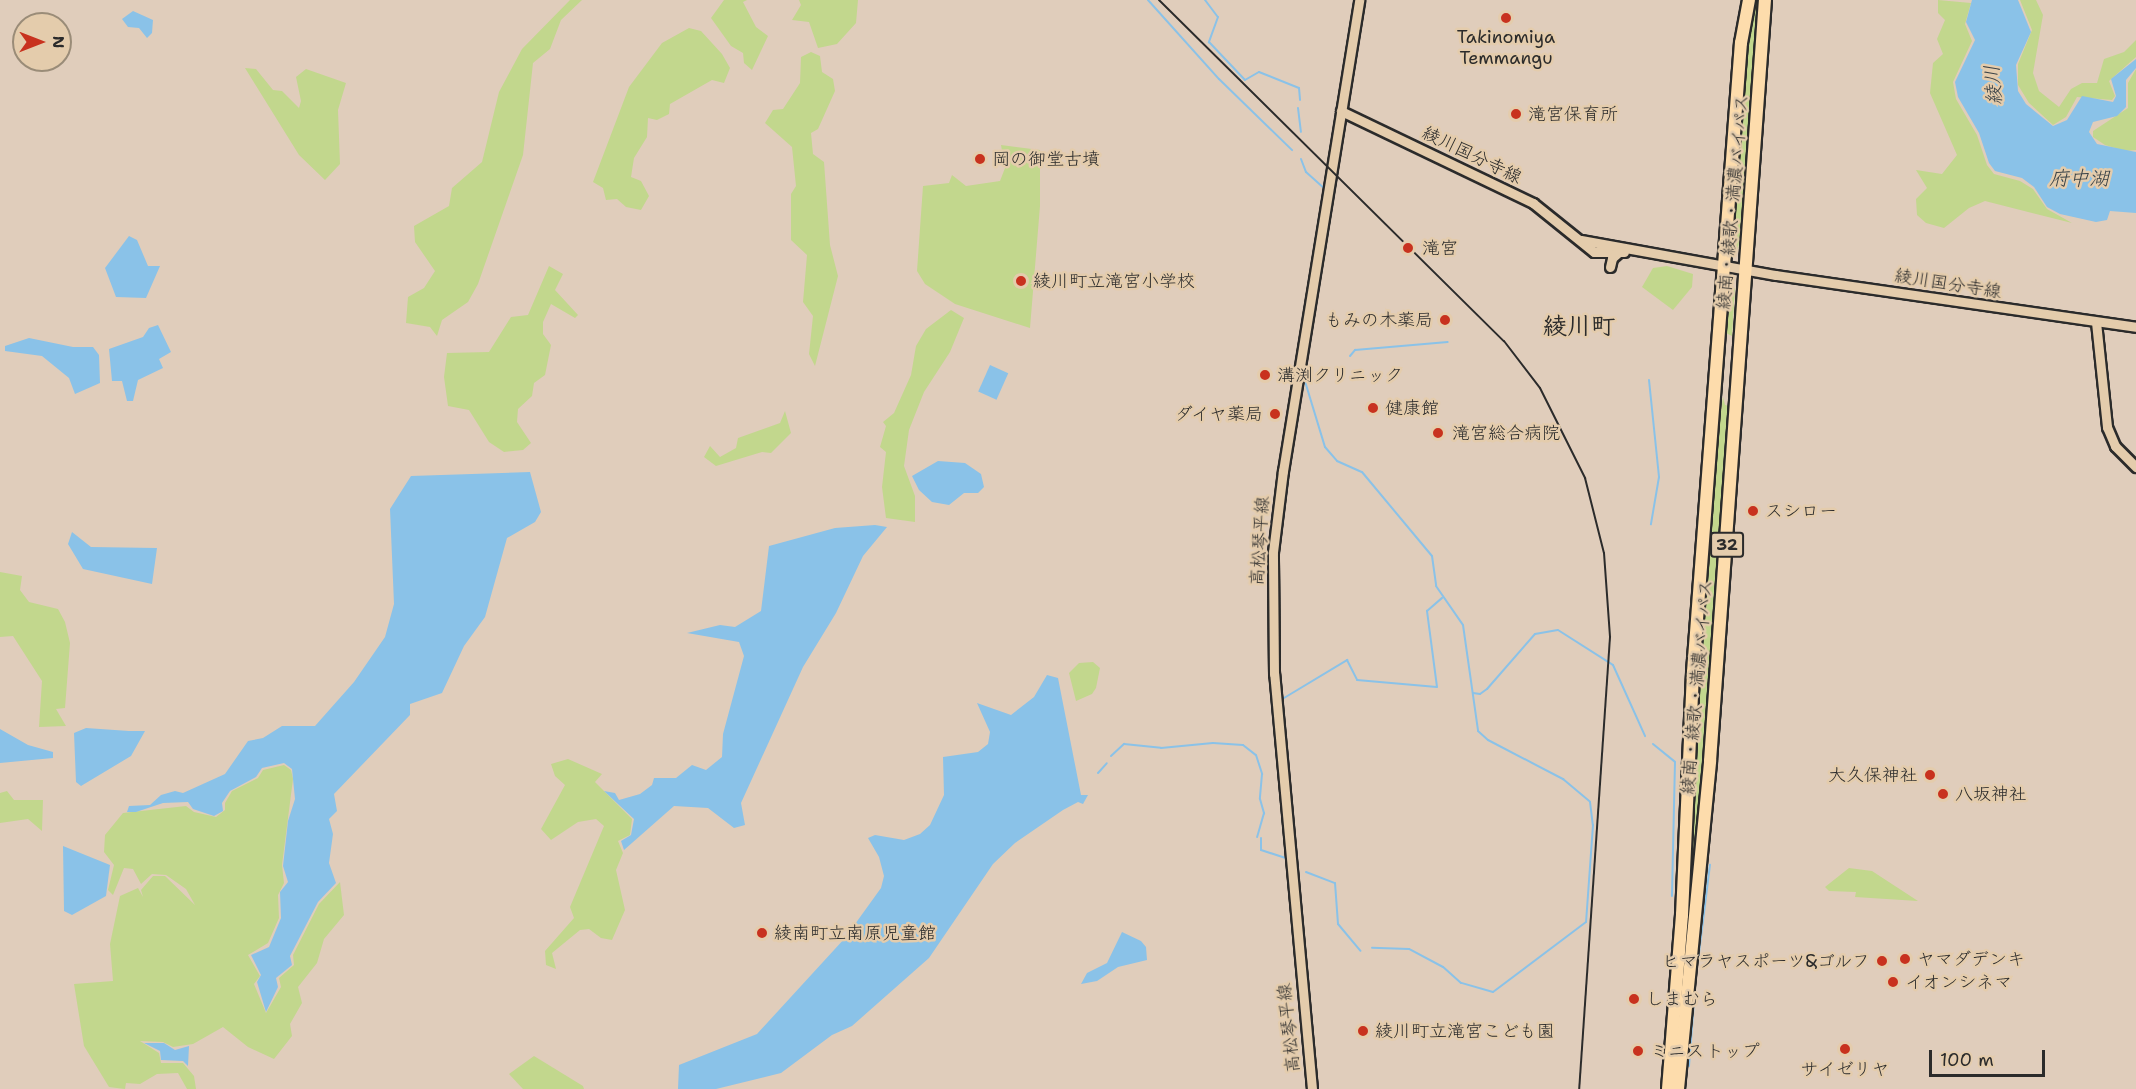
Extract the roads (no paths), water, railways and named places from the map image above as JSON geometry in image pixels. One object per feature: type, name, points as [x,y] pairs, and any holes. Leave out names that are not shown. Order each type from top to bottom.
[{"type":"highway","name":"綾南・綾歌・満濃バイパス","points":[[1668,1089],[1693,672],[1741,43],[1749,0]]},
{"type":"highway","name":"綾南・綾歌・満濃バイパス","points":[[1678,1089],[1710,761],[1765,0]]},
{"type":"main road","name":"高松琴平線","points":[[1312,1089],[1275,685],[1273,552],[1282,471],[1359,0]]},
{"type":"main road","name":"綾川国分寺線","points":[[1341,111],[1533,203],[1594,252],[1643,252]]},
{"type":"main road","name":"綾川国分寺線","points":[[1581,240],[1745,270],[2136,327]]},
{"type":"main road","points":[[1610,267],[1612,258],[1619,252]]},
{"type":"main road","points":[[2096,322],[2107,427],[2115,446],[2136,467]]},
{"type":"water","name":"府中湖","points":[[1972,0],[2018,0],[2031,32],[2016,65],[2018,91],[2026,104],[2053,126],[2067,120],[2082,96],[2113,102],[2116,96],[2111,79],[2136,59],[2136,68],[2126,80],[2126,107],[2117,116],[2093,122],[2089,132],[2097,144],[2136,152],[2136,213],[2110,211],[2107,220],[2096,222],[2060,214],[2047,207],[2034,187],[2022,178],[1995,171],[1989,163],[1979,133],[1958,97],[1955,82],[1975,40],[1966,22]]},
{"type":"water","points":[[133,11],[153,20],[152,33],[147,38],[139,28],[128,27],[122,19]]},
{"type":"water","points":[[129,236],[137,240],[148,266],[160,266],[146,298],[116,297],[105,268]]},
{"type":"water","points":[[158,325],[171,352],[159,359],[163,368],[138,380],[133,401],[127,401],[122,381],[112,381],[109,349],[143,337],[149,328]]},
{"type":"water","points":[[29,338],[73,347],[93,347],[99,355],[100,383],[75,394],[69,378],[42,356],[5,351],[5,346]]},
{"type":"water","points":[[990,365],[1008,373],[996,400],[978,391]]},
{"type":"water","points":[[938,461],[965,463],[981,474],[984,487],[978,493],[964,493],[949,505],[932,502],[919,490],[912,476]]},
{"type":"water","points":[[530,472],[541,512],[535,522],[507,538],[485,617],[464,646],[442,693],[410,704],[410,715],[334,794],[337,811],[329,819],[333,834],[329,863],[336,883],[318,902],[290,956],[292,965],[276,978],[278,987],[266,1012],[257,982],[261,975],[251,955],[269,947],[281,918],[280,892],[288,882],[283,866],[288,821],[295,799],[292,769],[284,763],[262,768],[256,777],[230,791],[222,803],[223,811],[214,816],[193,809],[188,802],[163,803],[136,812],[127,812],[129,806],[150,805],[161,795],[175,791],[183,793],[225,774],[248,741],[263,738],[282,726],[315,726],[354,682],[385,637],[394,604],[390,509],[411,476]]},
{"type":"water","points":[[875,525],[887,527],[863,556],[836,613],[803,667],[741,803],[745,825],[734,828],[708,808],[674,806],[624,850],[621,841],[631,835],[634,819],[604,791],[615,793],[619,800],[640,794],[652,785],[654,778],[676,778],[692,765],[706,770],[722,757],[723,734],[744,656],[739,642],[687,633],[720,625],[735,627],[761,611],[769,546],[835,528]]},
{"type":"water","points":[[72,532],[91,547],[157,548],[152,584],[83,569],[68,544]]},
{"type":"water","points":[[1047,675],[1058,678],[1081,795],[1088,795],[1083,804],[1078,802],[1063,810],[1015,843],[993,864],[929,958],[852,1026],[832,1035],[781,1073],[716,1089],[678,1089],[679,1065],[757,1034],[845,938],[881,888],[884,876],[879,857],[868,838],[875,835],[904,840],[920,834],[930,825],[944,795],[943,757],[978,752],[988,744],[990,732],[977,703],[1011,715],[1034,697]]},
{"type":"water","points":[[86,728],[145,731],[131,756],[81,786],[76,782],[74,733]]},
{"type":"water","points":[[0,729],[28,745],[53,752],[53,758],[0,763]]},
{"type":"water","points":[[63,846],[110,865],[106,896],[72,915],[64,911]]},
{"type":"water","points":[[1122,932],[1141,941],[1146,947],[1147,960],[1118,967],[1097,981],[1081,984],[1087,973],[1107,963]]},
{"type":"water","points":[[144,1043],[164,1043],[175,1050],[189,1046],[188,1066],[183,1061],[161,1060],[160,1051]]},
{"type":"waterway","points":[[1148,0],[1219,79],[1292,150]]},
{"type":"waterway","points":[[1205,0],[1218,17],[1209,42],[1245,80],[1259,72],[1299,88],[1300,100]]},
{"type":"waterway","points":[[1298,108],[1301,132]]},
{"type":"waterway","points":[[1301,159],[1306,172],[1324,188]]},
{"type":"waterway","points":[[1350,356],[1355,350],[1448,342]]},
{"type":"waterway","points":[[1304,378],[1325,447],[1337,461],[1362,472],[1432,556],[1436,586],[1463,625],[1478,731],[1488,740],[1563,779],[1590,802],[1593,825],[1586,922],[1493,992],[1461,983],[1443,967],[1409,949],[1372,948]]},
{"type":"waterway","points":[[1649,380],[1659,477],[1651,524]]},
{"type":"waterway","points":[[1284,698],[1347,660],[1357,680],[1437,687],[1427,611],[1442,598]]},
{"type":"waterway","points":[[1473,693],[1480,694],[1487,689],[1535,634],[1558,630],[1613,665],[1645,736]]},
{"type":"waterway","points":[[1111,756],[1124,744],[1161,748],[1213,743],[1243,745],[1256,755],[1262,774],[1260,799],[1264,813],[1257,837]]},
{"type":"waterway","points":[[1653,744],[1675,762],[1672,896]]},
{"type":"waterway","points":[[1098,773],[1107,763]]},
{"type":"waterway","points":[[1261,838],[1261,850],[1285,858]]},
{"type":"waterway","points":[[1698,961],[1710,865]]},
{"type":"waterway","points":[[1306,872],[1335,883],[1338,924],[1361,951]]},
{"type":"waterway","points":[[1689,1066],[1695,988]]},
{"type":"railway","points":[[1159,0],[1504,341],[1540,388],[1585,478],[1604,553],[1610,637],[1579,1089]]},
{"type":"place","name":"Takinomiya Temmangu","points":[[1506,18]]},
{"type":"place","name":"滝宮保育所","points":[[1516,114]]},
{"type":"place","name":"岡の御堂古墳","points":[[980,159]]},
{"type":"place","name":"滝宮","points":[[1408,248]]},
{"type":"place","name":"綾川町立滝宮小学校","points":[[1021,281]]},
{"type":"place","name":"もみの木薬局","points":[[1445,320]]},
{"type":"place","name":"溝渕クリニック","points":[[1265,375]]},
{"type":"place","name":"健康館","points":[[1373,408]]},
{"type":"place","name":"ダイヤ薬局","points":[[1275,414]]},
{"type":"place","name":"滝宮総合病院","points":[[1438,433]]},
{"type":"place","name":"スシロー","points":[[1753,511]]},
{"type":"place","name":"大久保神社","points":[[1930,775]]},
{"type":"place","name":"八坂神社","points":[[1943,794]]},
{"type":"place","name":"綾南町立南原児童館","points":[[762,933]]},
{"type":"place","name":"ヤマダデンキ","points":[[1905,959]]},
{"type":"place","name":"ヒマラヤスポーツ&ゴルフ","points":[[1882,961]]},
{"type":"place","name":"イオンシネマ","points":[[1893,982]]},
{"type":"place","name":"しまむら","points":[[1634,999]]},
{"type":"place","name":"綾川町立滝宮こども園","points":[[1363,1031]]},
{"type":"place","name":"サイゼリヤ","points":[[1845,1049]]},
{"type":"place","name":"ミニストップ","points":[[1638,1051]]},
{"type":"district","name":"綾川町","points":[[1579,327]]},
{"type":"water label","name":"綾川","points":[[1993,85]]}]
